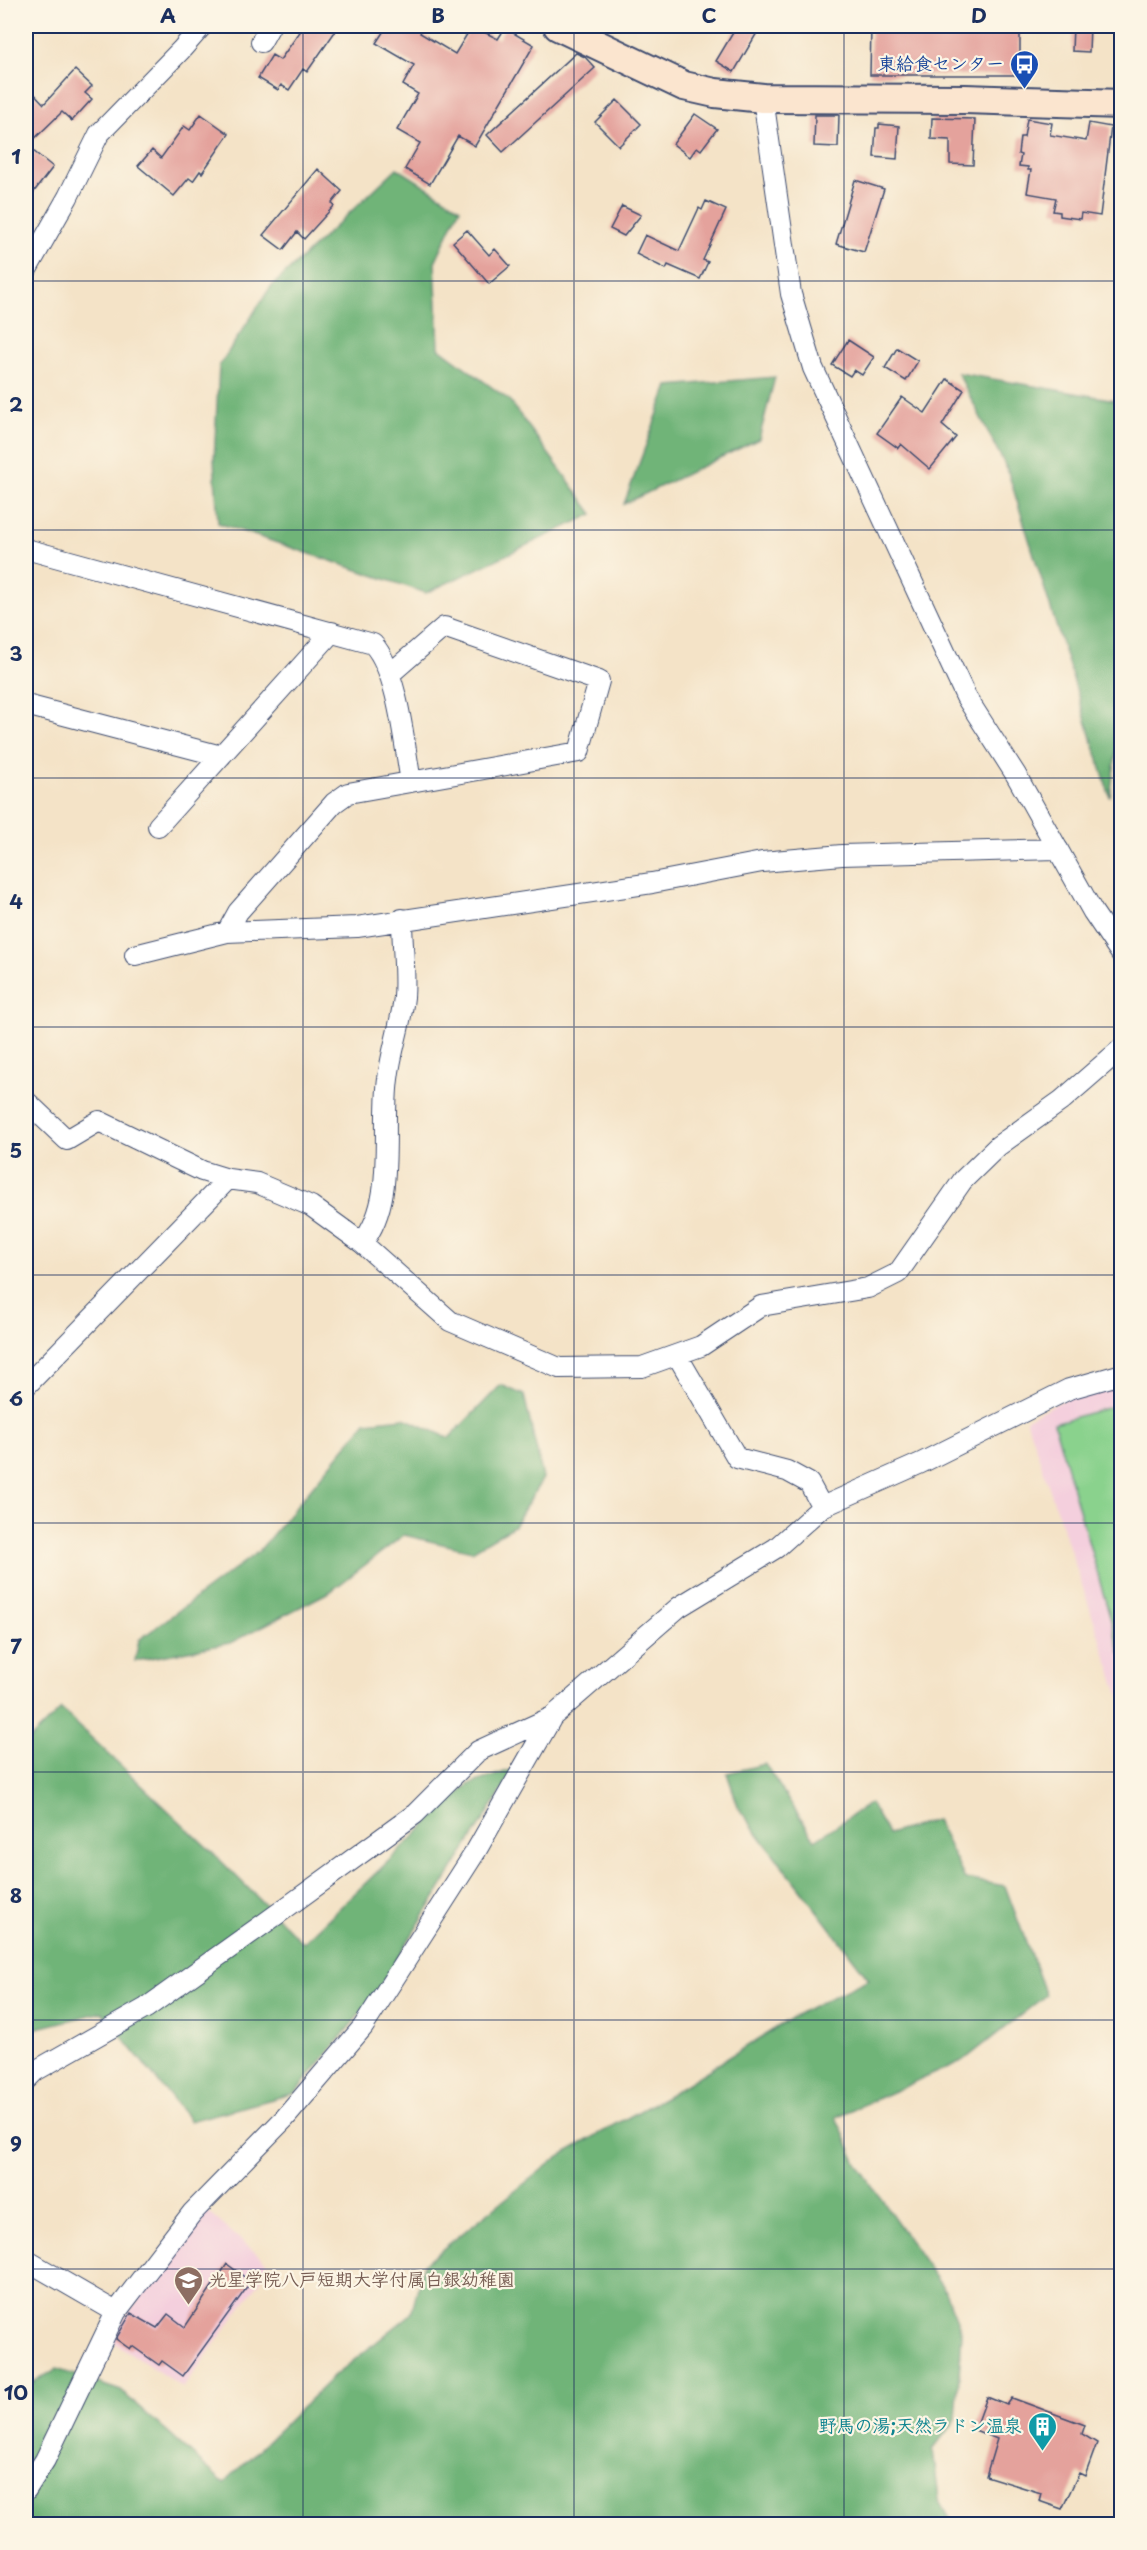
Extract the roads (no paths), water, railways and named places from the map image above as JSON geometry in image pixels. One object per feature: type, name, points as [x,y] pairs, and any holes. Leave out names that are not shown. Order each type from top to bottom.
[{"type":"street","points":[[26,271],[68,197],[99,134],[202,26]]},
{"type":"street","points":[[558,26],[684,86],[715,93],[763,98],[965,99],[1122,104]]},
{"type":"street","points":[[763,98],[791,294],[813,368],[966,697],[1016,775],[1093,912],[1122,955]]},
{"type":"street","points":[[26,549],[372,644],[383,656],[390,674],[411,782]]},
{"type":"street","points":[[227,932],[238,912],[334,803],[348,793],[579,752],[599,681],[444,627],[390,674]]},
{"type":"street","points":[[158,826],[332,632]]},
{"type":"street","points":[[26,705],[221,756]]},
{"type":"street","points":[[135,955],[227,932],[357,927],[652,883],[762,862],[842,855],[1058,849]]},
{"type":"street","points":[[362,1243],[371,1232],[379,1214],[388,1138],[388,1080],[404,997],[402,919]]},
{"type":"street","points":[[26,1101],[67,1140],[99,1121],[202,1171],[228,1179],[257,1183],[311,1206],[362,1243],[450,1321],[559,1368],[642,1367],[701,1346],[761,1306],[868,1288],[898,1273],[963,1180],[998,1146],[1061,1101],[1122,1048]]},
{"type":"street","points":[[26,1386],[228,1179]]},
{"type":"street","points":[[677,1355],[737,1458],[787,1471],[809,1483],[822,1506]]},
{"type":"street","points":[[26,2079],[146,2008],[286,1908],[415,1814],[478,1751],[552,1717],[679,1607],[776,1548],[822,1506],[921,1463],[1069,1389],[1122,1374]]},
{"type":"street","points":[[26,2490],[45,2460],[116,2312],[192,2213],[285,2118],[363,2027],[476,1851],[552,1717]]},
{"type":"street","points":[[26,2260],[116,2312]]},
{"type":"place","name":"東給食センター","points":[[1025,90]]},
{"type":"place","name":"光星学院八戸短期大学付属白銀幼稚園","points":[[188,2306]]},
{"type":"place","name":"野馬の湯;天然ラドン温泉","points":[[1043,2452]]}]
